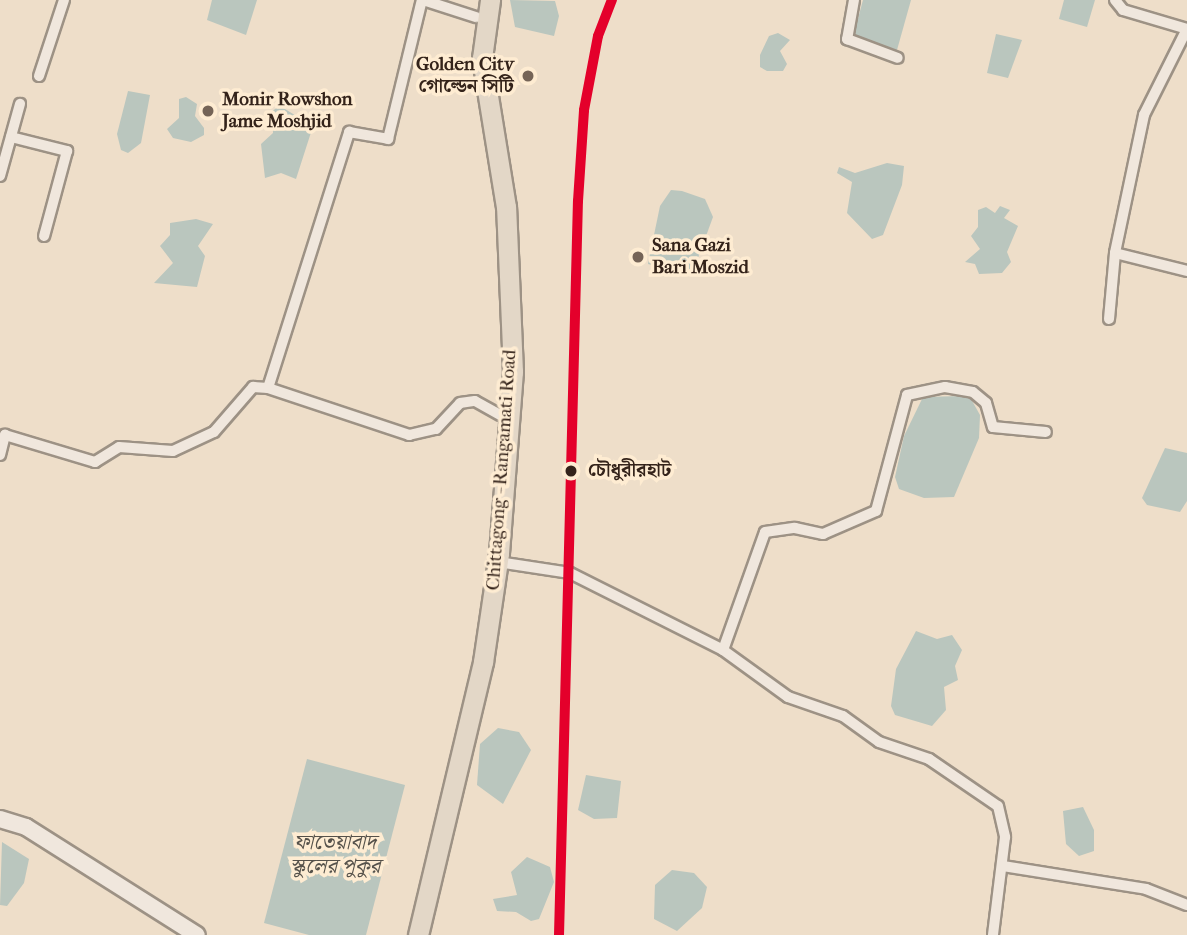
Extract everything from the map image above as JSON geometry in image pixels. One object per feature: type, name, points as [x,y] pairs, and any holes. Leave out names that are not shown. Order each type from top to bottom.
[{"type":"highway","name":"Chittagong - Rangamati Road","points":[[418,935],[483,662],[498,562],[513,372],[506,207],[482,58],[490,0]]},
{"type":"highway","name":"Chittagong - Rangamati Road","points":[[410,935],[482,620],[500,415],[500,263],[475,62],[478,8]]},
{"type":"street","points":[[39,76],[64,0]]},
{"type":"street","points":[[268,388],[349,132],[388,139],[422,0],[478,8]]},
{"type":"street","points":[[854,0],[847,39],[898,58]]},
{"type":"street","points":[[1109,319],[1115,253],[1144,115],[1163,87],[1187,29],[1123,10],[1115,0]]},
{"type":"street","points":[[0,173],[20,104]]},
{"type":"street","points":[[11,137],[67,151],[44,236]]},
{"type":"street","points":[[1115,253],[1187,271]]},
{"type":"street","points":[[0,455],[3,434],[95,461],[119,447],[173,451],[214,432],[253,387],[268,388],[409,435],[436,429],[460,403],[475,401],[500,415]]},
{"type":"street","points":[[723,650],[765,532],[795,528],[823,534],[876,511],[906,395],[945,387],[973,392],[986,403],[993,427],[1046,432]]},
{"type":"street","points":[[498,562],[570,573],[723,650],[788,697],[843,716],[879,742],[929,759],[998,806],[1005,837],[993,935]]},
{"type":"street","points":[[0,819],[26,827],[197,935]]},
{"type":"street","points":[[1003,866],[1146,889],[1187,905]]},
{"type":"water","points":[[212,0],[257,0],[246,35],[207,20]]},
{"type":"water","points":[[510,0],[555,1],[559,16],[554,36],[515,27]]},
{"type":"water","points":[[863,0],[911,0],[897,50],[853,37]]},
{"type":"water","points":[[1064,0],[1095,0],[1087,27],[1059,19]]},
{"type":"water","points":[[778,33],[790,40],[780,51],[787,64],[783,71],[767,71],[760,67],[760,55],[769,36]]},
{"type":"water","points":[[996,34],[1022,40],[1008,78],[987,73]]},
{"type":"water","points":[[128,91],[150,95],[141,143],[128,153],[121,150],[117,134]]},
{"type":"water","points":[[186,97],[197,104],[195,116],[204,128],[204,135],[191,142],[173,138],[167,129],[179,118],[179,99]]},
{"type":"water","points":[[280,106],[303,120],[315,120],[296,179],[281,173],[265,178],[261,144],[273,133],[272,111]]},
{"type":"water","points":[[887,163],[904,166],[902,185],[883,235],[872,239],[847,213],[852,182],[837,173],[839,167],[855,173]]},
{"type":"water","points":[[671,190],[705,199],[713,217],[695,266],[684,273],[648,264],[660,206]]},
{"type":"water","points":[[1000,206],[1010,210],[1004,218],[1018,226],[1007,252],[1011,262],[1002,273],[979,274],[975,264],[965,262],[980,249],[971,236],[978,227],[978,210],[986,207],[995,213]]},
{"type":"water","points":[[196,219],[213,224],[198,246],[205,256],[197,287],[154,283],[173,263],[160,246],[170,235],[170,223]]},
{"type":"water","points":[[962,396],[971,399],[980,415],[979,438],[954,497],[924,498],[899,489],[895,477],[904,436],[923,397]]},
{"type":"water","points":[[1165,448],[1187,453],[1187,501],[1180,512],[1147,505],[1142,498]]},
{"type":"water","points":[[916,631],[937,639],[952,635],[962,650],[955,666],[958,680],[944,687],[946,710],[932,726],[895,715],[891,706],[896,669]]},
{"type":"water","points":[[498,728],[519,732],[531,750],[503,804],[477,785],[480,744]]},
{"type":"water","name":"ফাতেয়াবাদ স্কুলের পুকুর","points":[[307,759],[405,785],[366,935],[309,935],[264,923]]},
{"type":"water","points":[[586,775],[621,781],[617,818],[594,819],[578,810]]},
{"type":"water","points":[[1083,807],[1094,830],[1094,851],[1079,856],[1066,844],[1063,811]]},
{"type":"water","points":[[2,842],[29,859],[24,883],[7,906],[0,905]]},
{"type":"water","points":[[527,857],[550,867],[554,882],[539,919],[531,921],[516,912],[497,911],[493,899],[517,895],[511,872]]},
{"type":"water","points":[[672,870],[694,873],[707,887],[702,908],[677,931],[654,919],[655,885]]},
{"type":"transit line","points":[[559,935],[578,201],[584,110],[598,36],[612,0]]},
{"type":"place","name":"Golden City গোল্ডেন সিটি","points":[[528,76]]},
{"type":"place","name":"Monir Rowshon Jame Moshjid","points":[[208,111]]},
{"type":"place","name":"Sana Gazi Bari Moszid","points":[[638,257]]},
{"type":"place","name":"চৌধুরীরহাট","points":[[571,471]]}]
